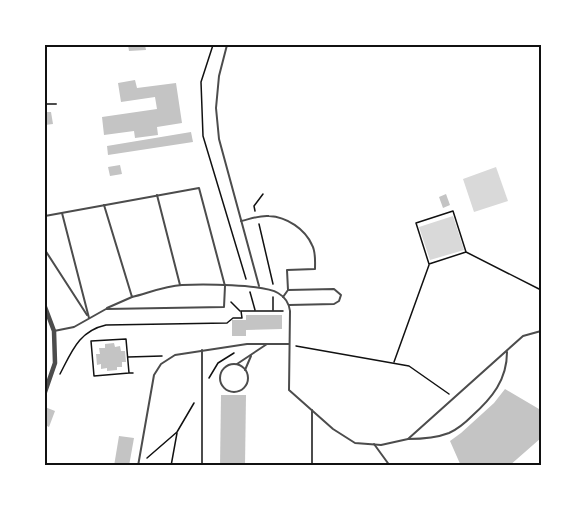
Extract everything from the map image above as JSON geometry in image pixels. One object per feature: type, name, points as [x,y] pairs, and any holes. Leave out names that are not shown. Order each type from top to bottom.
[{"type":"street","points":[[45,307],[54,332],[55,363],[45,392]]},
{"type":"lane","points":[[228,45],[219,76],[216,108],[219,138],[259,286]]},
{"type":"lane","points":[[45,104],[56,104]]},
{"type":"lane","points":[[45,216],[200,188],[225,286],[224,307],[106,309]]},
{"type":"lane","points":[[157,195],[180,285]]},
{"type":"lane","points":[[104,205],[132,297]]},
{"type":"lane","points":[[61,212],[88,318]]},
{"type":"lane","points":[[241,221],[267,216],[287,220],[306,235],[313,247],[315,269],[287,270],[288,290],[283,297]]},
{"type":"lane","points":[[45,250],[88,318]]},
{"type":"lane","points":[[54,332],[74,327],[132,297],[180,285],[259,286],[283,297],[289,305],[290,390],[333,429],[355,443],[381,445],[437,436],[461,427],[495,393],[507,365],[507,352]]},
{"type":"lane","points":[[288,290],[334,290],[341,295],[337,303],[289,305]]},
{"type":"lane","points":[[408,439],[523,336],[541,331]]},
{"type":"lane","points":[[138,465],[154,375],[161,364],[175,355],[202,350],[247,344],[290,344]]},
{"type":"lane","points":[[252,354],[245,370],[247,380],[242,389],[237,392],[226,390],[220,382],[222,371],[267,344]]},
{"type":"lane","points":[[202,350],[202,466]]},
{"type":"lane","points":[[236,364],[245,370]]},
{"type":"lane","points":[[312,410],[312,466]]},
{"type":"lane","points":[[374,444],[390,466]]},
{"type":"path","points":[[213,45],[201,82],[203,136],[255,311]]},
{"type":"path","points":[[263,194],[254,206],[273,291],[272,311]]},
{"type":"path","points":[[393,364],[429,264],[416,223],[453,211],[466,252]]},
{"type":"path","points":[[429,264],[466,252],[541,290]]},
{"type":"path","points":[[56,381],[81,338],[96,327],[226,323],[233,318],[242,318],[241,311],[224,295]]},
{"type":"path","points":[[241,311],[290,311]]},
{"type":"path","points":[[129,373],[126,339],[92,341],[94,376],[133,373]]},
{"type":"path","points":[[138,465],[177,432],[218,363],[247,344]]},
{"type":"path","points":[[290,344],[408,366],[455,398]]},
{"type":"path","points":[[127,357],[175,355]]},
{"type":"path","points":[[171,466],[177,432]]},
{"type":"shaded area","points":[[496,167],[508,201],[474,212],[463,179]]},
{"type":"shaded area","points":[[453,216],[464,250],[430,260],[419,227]]},
{"type":"building","points":[[128,45],[145,45],[146,50],[129,51]]},
{"type":"building","points":[[135,80],[137,88],[176,83],[182,123],[157,127],[158,135],[135,138],[134,131],[104,135],[102,117],[157,109],[155,97],[121,102],[118,83]]},
{"type":"building","points":[[45,112],[51,112],[53,124],[45,125]]},
{"type":"building","points":[[191,132],[193,142],[108,155],[107,146]]},
{"type":"building","points":[[120,165],[122,174],[110,176],[108,167]]},
{"type":"building","points":[[446,194],[450,205],[443,208],[439,197]]},
{"type":"building","points":[[246,315],[282,315],[282,329],[246,330],[246,336],[232,336],[232,320],[246,320]]},
{"type":"building","points":[[114,343],[115,347],[120,346],[121,351],[125,351],[126,362],[122,362],[122,367],[117,367],[117,370],[101,369],[101,364],[97,365],[96,354],[100,354],[99,348],[105,348],[105,344]]},
{"type":"building","points":[[505,389],[539,409],[541,407],[541,438],[509,466],[461,466],[450,441],[494,403]]},
{"type":"building","points":[[221,395],[246,395],[245,466],[220,466]]},
{"type":"building","points":[[45,407],[55,411],[49,427],[45,425]]},
{"type":"building","points":[[119,436],[134,438],[129,466],[114,466]]}]
